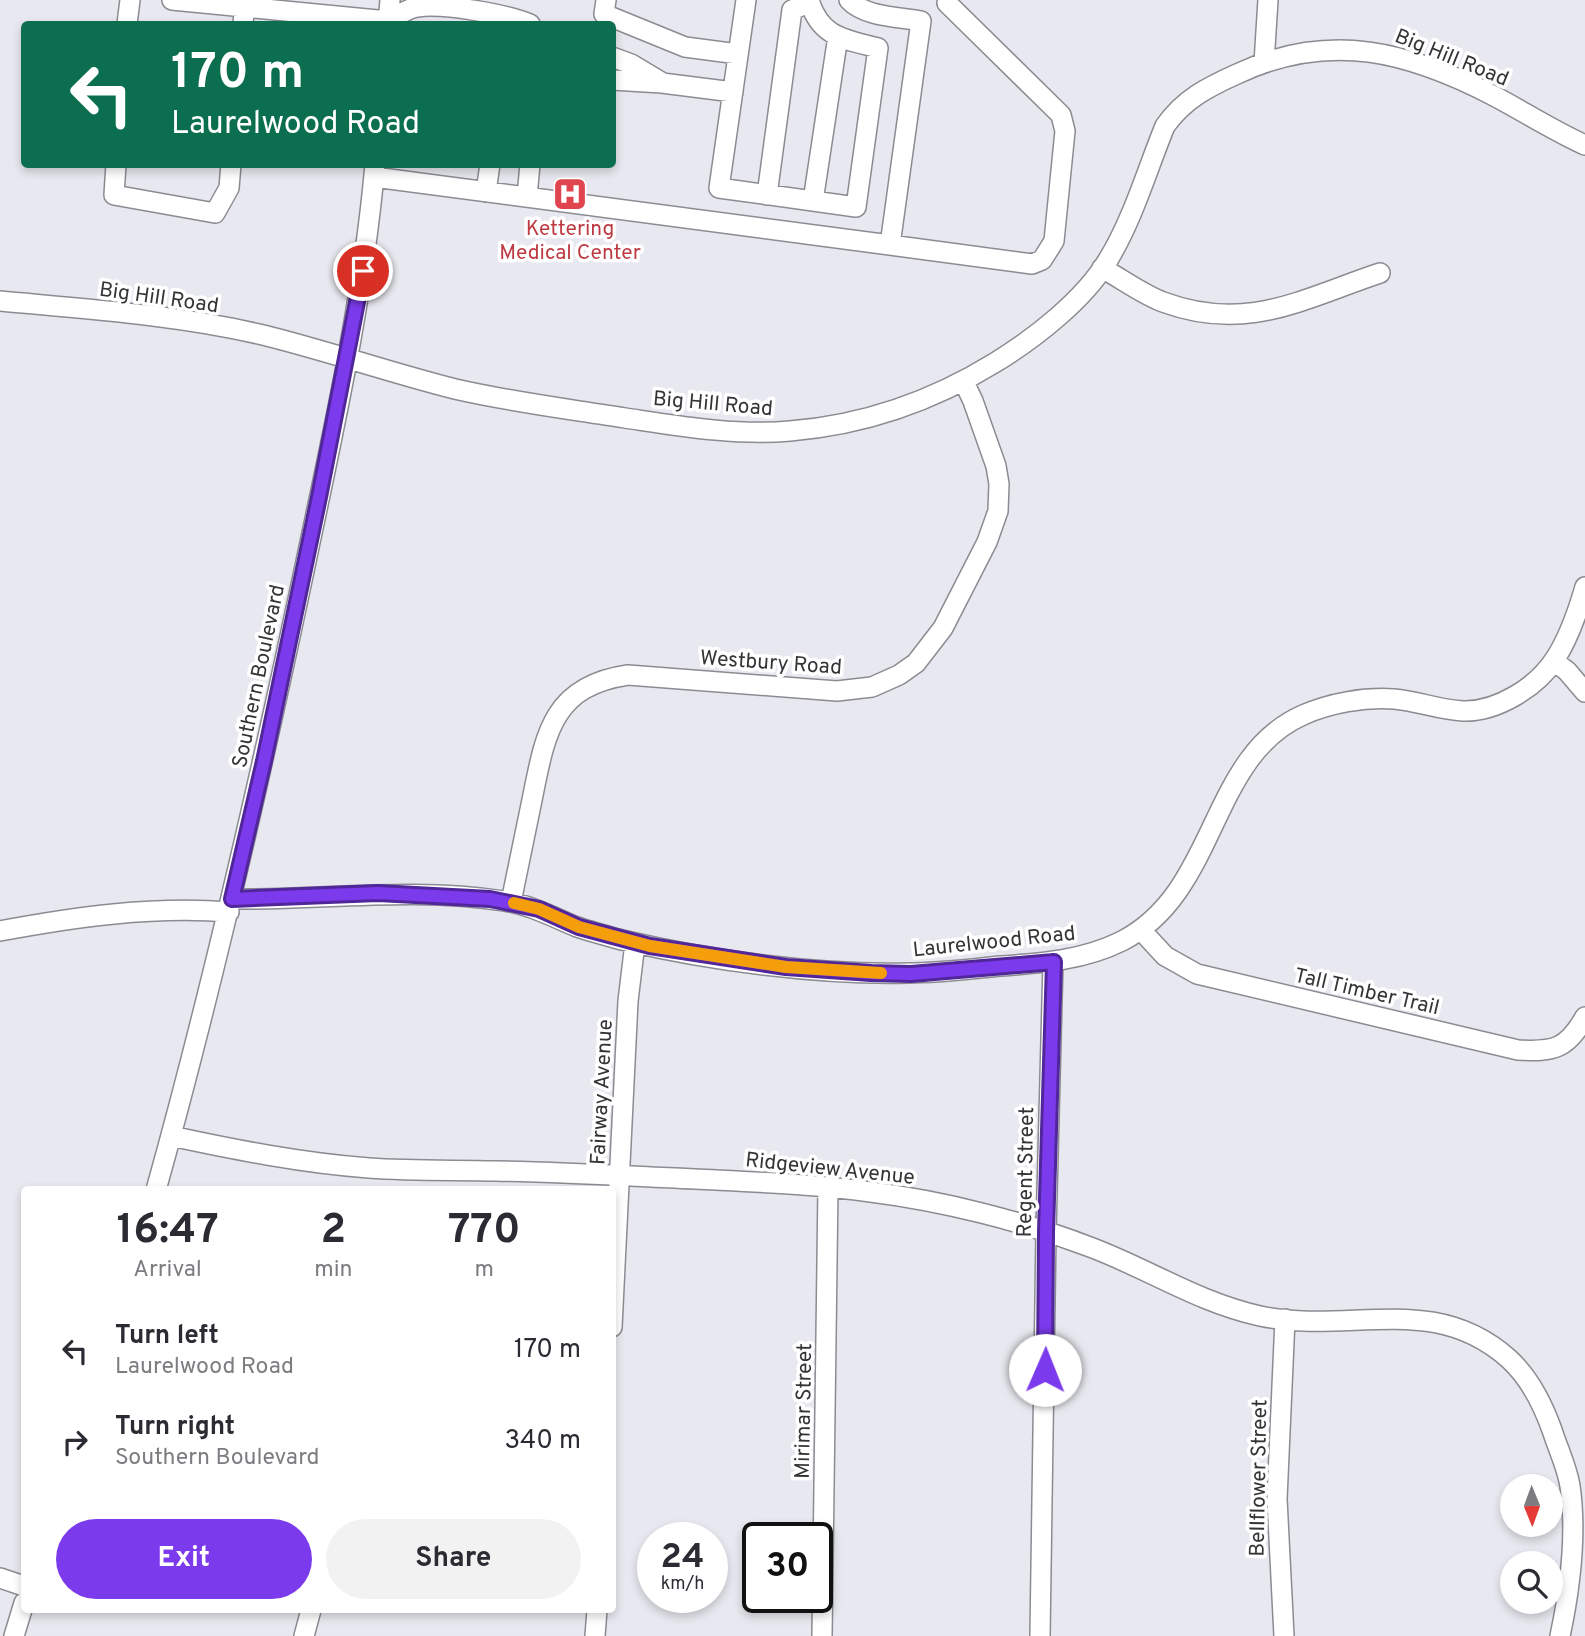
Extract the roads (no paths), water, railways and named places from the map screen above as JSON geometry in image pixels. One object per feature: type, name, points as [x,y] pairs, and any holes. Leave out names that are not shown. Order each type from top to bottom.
[{"type":"street","points":[[127,21],[130,0]]},
{"type":"street","points":[[173,0],[244,10],[367,21]]},
{"type":"street","points":[[389,21],[390,0]]},
{"type":"street","points":[[746,0],[719,188],[767,195],[856,207],[878,48],[838,36],[823,28],[809,1],[792,10],[767,195]]},
{"type":"street","points":[[849,0],[860,9],[921,21]]},
{"type":"street","points":[[1264,63],[1268,0]]},
{"type":"street","points":[[375,171],[486,192],[1032,264],[1042,260],[1054,241],[1065,131],[1061,115],[949,1],[921,21],[890,245]]},
{"type":"street","points":[[392,21],[416,7],[520,17]]},
{"type":"street","points":[[605,7],[685,47],[738,54]]},
{"type":"street","points":[[813,201],[838,36]]},
{"type":"street","name":"Big Hill Road","points":[[0,301],[168,319],[260,334],[457,389],[484,394],[655,422],[747,432],[790,431],[884,414],[964,382],[1020,347],[1054,320],[1102,268],[1124,226],[1165,126],[1174,113],[1205,89],[1264,63],[1331,49],[1378,52],[1402,58],[1494,97],[1585,145]]},
{"type":"street","points":[[616,58],[631,64],[662,83]]},
{"type":"street","points":[[616,80],[733,92]]},
{"type":"street","points":[[116,168],[114,195],[215,213],[229,188],[231,168]]},
{"type":"street","points":[[486,192],[489,168]]},
{"type":"street","points":[[527,197],[530,168]]},
{"type":"street","name":"Southern Boulevard","points":[[157,1186],[230,905],[264,761],[363,271],[375,171]]},
{"type":"street","points":[[1102,268],[1161,301],[1217,315],[1240,315],[1284,308],[1380,273]]},
{"type":"street","name":"Westbury Road","points":[[511,902],[547,734],[566,704],[593,684],[628,675],[837,691],[872,687],[899,675],[916,663],[943,628],[987,542],[998,511],[999,484],[996,466],[964,382]]},
{"type":"street","name":"Laurelwood Road","points":[[0,931],[106,914],[412,894],[511,902],[539,909],[579,927],[635,943],[747,962],[911,974],[1054,962],[1103,950],[1140,930],[1171,901],[1189,876],[1244,767],[1267,739],[1286,725],[1300,716],[1323,708],[1371,699],[1395,699],[1463,711],[1490,706],[1518,694],[1542,675],[1554,661],[1585,587]]},
{"type":"street","points":[[1554,661],[1567,671],[1585,692]]},
{"type":"street","name":"Tall Timber Trail","points":[[1140,930],[1165,956],[1197,974],[1518,1050],[1538,1051],[1568,1042],[1585,1017]]},
{"type":"street","name":"Fairway Avenue","points":[[616,1251],[628,1001],[635,943]]},
{"type":"street","name":"Regent Street","points":[[1040,1636],[1046,1232],[1054,962]]},
{"type":"street","name":"Ridgeview Avenue","points":[[171,1136],[407,1180],[497,1171],[620,1175],[871,1192],[978,1213],[1046,1232],[1090,1247],[1188,1293],[1262,1316],[1285,1320],[1345,1322],[1405,1318],[1450,1325],[1481,1339],[1516,1366],[1536,1395],[1577,1488],[1572,1510],[1570,1577],[1560,1636]]},
{"type":"street","name":"Mirimar Street","points":[[822,1636],[828,1187]]},
{"type":"street","name":"Bellflower Street","points":[[1284,1636],[1277,1499],[1285,1320]]},
{"type":"street","points":[[0,1578],[21,1585]]},
{"type":"street","points":[[14,1636],[21,1613]]},
{"type":"street","points":[[304,1636],[311,1613]]},
{"type":"street","points":[[595,1636],[597,1613]]},
{"type":"place","name":"Kettering Medical Center","points":[[570,194]]}]
